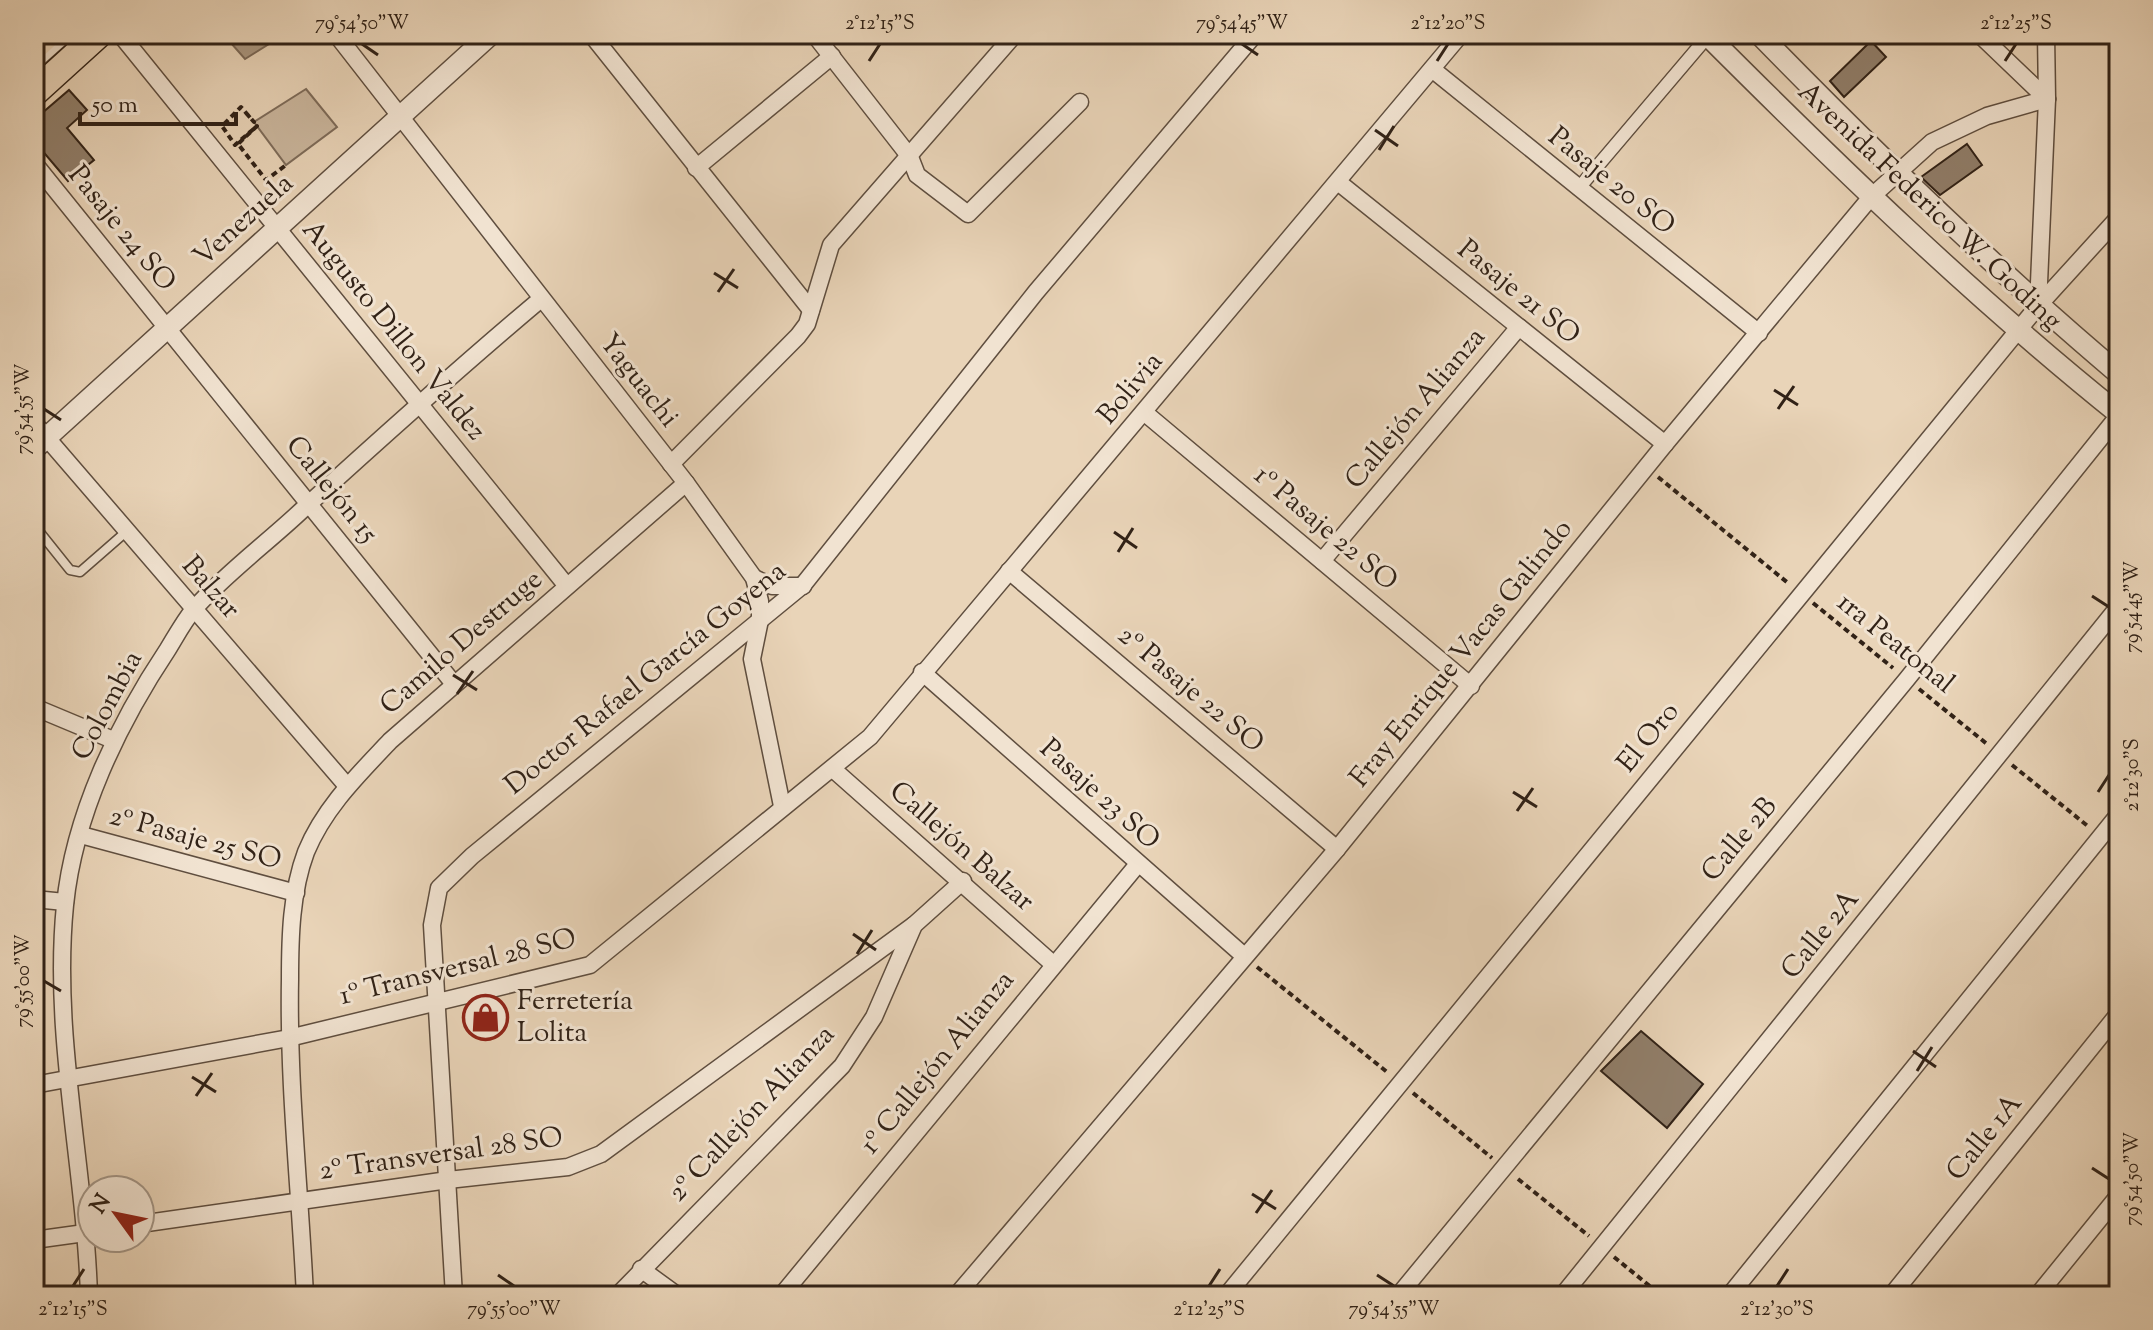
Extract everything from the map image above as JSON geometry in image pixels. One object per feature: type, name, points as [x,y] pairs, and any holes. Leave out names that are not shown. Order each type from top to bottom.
[{"type":"main road","points":[[34,47],[48,34]]},
{"type":"main road","points":[[34,93],[99,34]]},
{"type":"street","name":"Augusto Dillon Valdez","points":[[120,34],[566,585]]},
{"type":"street","name":"Yaguachi","points":[[336,34],[686,483],[754,578],[760,620],[752,659],[782,806]]},
{"type":"street","name":"Venezuela","points":[[38,436],[167,328],[491,34]]},
{"type":"street","points":[[591,34],[811,310]]},
{"type":"street","points":[[814,34],[910,157],[917,175],[964,212],[973,212],[1080,102]]},
{"type":"street","points":[[671,464],[798,336],[811,310],[831,245],[1015,34]]},
{"type":"street","name":"Doctor Rafael García Goyena","points":[[454,1296],[432,925],[439,888],[472,856],[803,585],[1036,292],[1255,34]]},
{"type":"street","name":"Bolivia","points":[[834,770],[870,737],[1461,34]]},
{"type":"street","name":"Avenida Federico W. Goding","points":[[1759,34],[1896,174],[2038,306],[2119,374]]},
{"type":"street","points":[[1979,34],[2047,99]]},
{"type":"street","points":[[2038,306],[2047,99],[2046,34]]},
{"type":"street","points":[[1578,189],[1707,35]]},
{"type":"street","name":"Avenida Federico W. Goding","points":[[1707,35],[1871,197],[2017,332],[2119,414]]},
{"type":"street","points":[[696,168],[832,56]]},
{"type":"street","name":"Pasaje 20 SO","points":[[1432,69],[1759,333]]},
{"type":"street","name":"Fray Enrique Vacas Galindo","points":[[956,1296],[1243,955],[1337,849],[1665,444],[1871,197],[1932,142],[1987,116],[2047,99]]},
{"type":"street","name":"Pasaje 24 SO","points":[[34,163],[167,328]]},
{"type":"street","name":"Pasaje 21 SO","points":[[1338,182],[1665,444]]},
{"type":"street","name":"El Oro","points":[[1226,1296],[2038,306],[2119,217]]},
{"type":"street","name":"Colombia","points":[[82,1174],[69,1080],[63,954],[65,902],[81,835],[113,740],[141,690],[194,609],[418,403],[541,299]]},
{"type":"street","name":"Callejón Alianza","points":[[1322,561],[1519,327]]},
{"type":"street","name":"Callejón 15","points":[[167,328],[454,684]]},
{"type":"street","name":"1º Pasaje 22 SO","points":[[1145,413],[1471,686]]},
{"type":"street","name":"Calle 2B","points":[[1398,1296],[1907,679],[2119,414]]},
{"type":"street","name":"Balzar","points":[[38,436],[127,531],[347,786]]},
{"type":"street","name":"Camilo Destruge","points":[[305,1296],[289,1038],[290,939],[305,855],[319,825],[347,786],[390,741],[686,483]]},
{"type":"street","name":"2º Pasaje 22 SO","points":[[1009,571],[1337,849]]},
{"type":"street","points":[[754,578],[772,586],[803,585]]},
{"type":"street","name":"Calle 2A","points":[[1562,1296],[2119,606]]},
{"type":"street","name":"Pasaje 23 SO","points":[[922,672],[1243,955]]},
{"type":"street","points":[[34,707],[113,740]]},
{"type":"street","name":"1º Transversal 28 SO","points":[[34,1085],[289,1038],[590,965],[782,806],[834,770]]},
{"type":"street","name":"Callejón Balzar","points":[[834,770],[963,881],[1053,964]]},
{"type":"street","points":[[1729,1296],[2119,814]]},
{"type":"street","name":"2º Pasaje 25 SO","points":[[81,835],[296,893]]},
{"type":"street","name":"1º Callejón Alianza","points":[[781,1296],[1138,864]]},
{"type":"street","name":"2º Callejón Alianza","points":[[617,1296],[842,1066],[874,1017],[914,925],[963,881]]},
{"type":"street","points":[[34,899],[65,902]]},
{"type":"street","name":"2º Transversal 28 SO","points":[[156,1222],[448,1180],[568,1167],[601,1154],[914,925]]},
{"type":"street","name":"Calle 1A","points":[[1891,1296],[2119,1013]]},
{"type":"street","points":[[2037,1296],[2119,1195]]},
{"type":"street","points":[[34,1240],[76,1234]]},
{"type":"street","name":"Colombia","points":[[89,1296],[90,1254]]},
{"type":"street","points":[[641,1269],[678,1296]]},
{"type":"lane","points":[[34,67],[71,34]]},
{"type":"lane","points":[[34,84],[89,34]]},
{"type":"lane","points":[[34,525],[70,570],[75,572],[80,572],[127,531]]},
{"type":"path","points":[[246,113],[254,122],[241,107],[222,126],[235,145],[257,126],[238,144],[266,180],[286,165]]},
{"type":"path","name":"1ra Peatonal","points":[[1647,468],[2101,837]]},
{"type":"path","points":[[1243,955],[1662,1296]]},
{"type":"shaded area","points":[[223,34],[285,34],[245,59]]},
{"type":"shaded area","points":[[306,89],[337,127],[286,165],[254,122]]},
{"type":"building","points":[[1871,41],[1886,57],[1844,97],[1830,81]]},
{"type":"building","points":[[69,90],[87,110],[67,128],[94,160],[68,181],[34,141],[34,120]]},
{"type":"building","points":[[1967,144],[1982,165],[1940,195],[1921,177]]},
{"type":"building","points":[[1641,1031],[1703,1084],[1667,1128],[1601,1071]]},
{"type":"place","name":"Ferretería Lolita","points":[[486,1018]]}]
